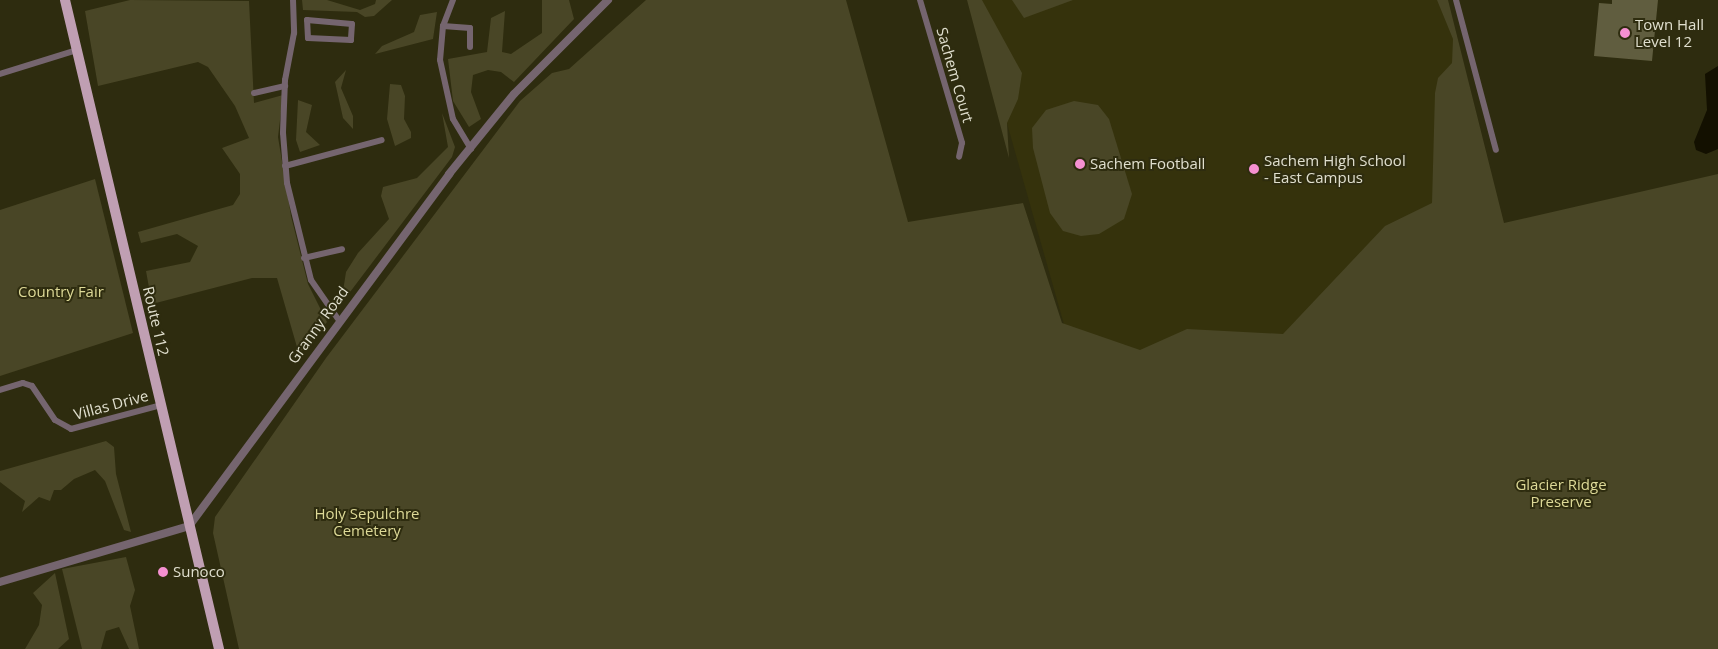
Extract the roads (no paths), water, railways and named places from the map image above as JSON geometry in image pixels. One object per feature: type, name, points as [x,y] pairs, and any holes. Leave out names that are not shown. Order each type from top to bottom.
[{"type":"main road","name":"Route 112","points":[[65,0],[219,649]]},
{"type":"street","points":[[293,0],[295,18],[285,86],[285,166],[304,258],[311,280],[338,319]]},
{"type":"street","points":[[452,0],[443,26],[440,60],[444,91],[453,119],[471,149]]},
{"type":"street","name":"Granny Road","points":[[189,526],[338,319],[514,94],[608,0]]},
{"type":"street","name":"Sachem Court","points":[[920,0],[962,143],[959,157]]},
{"type":"street","points":[[1456,0],[1496,150]]},
{"type":"street","points":[[295,18],[352,24],[351,40],[308,38],[307,20]]},
{"type":"street","points":[[443,26],[470,28],[470,47]]},
{"type":"street","points":[[0,74],[77,50]]},
{"type":"street","points":[[254,92],[285,86]]},
{"type":"street","points":[[285,166],[382,140]]},
{"type":"street","points":[[304,258],[342,249]]},
{"type":"street","name":"Villas Drive","points":[[0,390],[23,383],[32,386],[55,420],[71,429],[161,405]]},
{"type":"street","points":[[0,582],[189,526]]},
{"type":"place","name":"Town Hall Level 12","points":[[1625,33]]},
{"type":"place","name":"Sachem Football","points":[[1080,164]]},
{"type":"place","name":"Sachem High School - East Campus","points":[[1254,169]]},
{"type":"place","name":"Sunoco","points":[[163,572]]},
{"type":"park label","name":"Country Fair","points":[[61,292]]},
{"type":"park label","name":"Glacier Ridge Preserve","points":[[1561,492]]},
{"type":"park label","name":"Holy Sepulchre Cemetery","points":[[367,522]]}]
